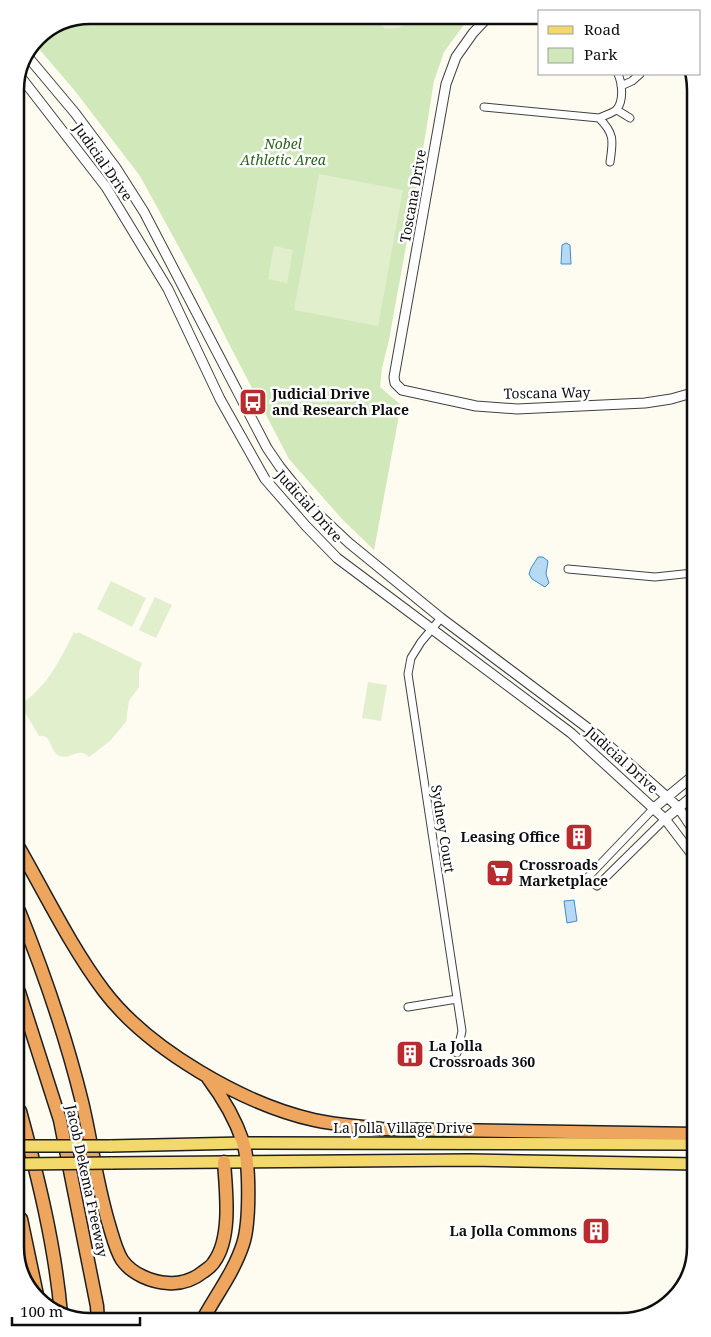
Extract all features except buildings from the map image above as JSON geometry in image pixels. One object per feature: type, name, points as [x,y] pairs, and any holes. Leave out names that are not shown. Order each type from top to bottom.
[{"type":"highway","points":[[24,857],[78,954],[105,992],[131,1021],[158,1043],[205,1074],[246,1096],[288,1113],[338,1124],[381,1129],[687,1134]]},
{"type":"highway","points":[[24,924],[43,972],[82,1102],[103,1205],[122,1260],[132,1270],[145,1278],[177,1284],[195,1278],[214,1264],[221,1250],[227,1209],[224,1162]]},
{"type":"highway","name":"Jacob Dekema Freeway","points":[[24,1005],[60,1120],[97,1313]]},
{"type":"highway","points":[[205,1074],[226,1103],[244,1143],[249,1213],[244,1242],[232,1271],[207,1313]]},
{"type":"highway","points":[[24,1126],[38,1178],[59,1289],[60,1306]]},
{"type":"highway","points":[[24,1237],[34,1282]]},
{"type":"main road","name":"La Jolla Village Drive","points":[[24,1146],[244,1143],[687,1144]]},
{"type":"main road","points":[[24,1164],[470,1160],[687,1164]]},
{"type":"street","name":"Toscana Drive","points":[[402,390],[395,383],[394,377],[446,84],[456,57],[482,24]]},
{"type":"street","name":"Judicial Drive","points":[[31,61],[75,113],[116,168],[144,212],[268,448],[280,468],[316,513],[349,543],[441,618],[597,735],[678,807],[687,820]]},
{"type":"street","points":[[484,107],[600,118],[617,110],[620,103],[618,75]]},
{"type":"street","points":[[620,86],[632,81],[639,75]]},
{"type":"street","name":"Judicial Drive","points":[[25,82],[106,187],[168,289],[220,399],[265,479],[337,558],[571,733],[654,808],[687,848]]},
{"type":"street","points":[[617,110],[630,118]]},
{"type":"street","points":[[600,118],[609,127],[613,138],[610,162]]},
{"type":"street","name":"Toscana Way","points":[[402,390],[476,406],[517,409],[645,403],[687,394]]},
{"type":"street","points":[[568,569],[655,578],[687,574]]},
{"type":"street","name":"Sydney Court","points":[[441,618],[411,658],[408,674],[462,1031],[457,1053]]},
{"type":"street","points":[[687,781],[666,796],[586,879],[597,886],[665,819],[687,800]]},
{"type":"street","points":[[408,1007],[457,999]]},
{"type":"green space","name":"Nobel Athletic Area","points":[[81,24],[464,24],[444,52],[434,81],[389,340],[382,368],[380,387],[401,405],[374,550],[342,519],[289,459],[198,282],[140,176],[75,91],[39,48],[46,40],[57,33]]},
{"type":"green space","points":[[381,24],[404,24],[399,28],[385,29]]},
{"type":"green space","points":[[319,174],[403,190],[378,326],[294,310]]},
{"type":"green space","points":[[274,246],[293,250],[287,283],[268,279]]},
{"type":"green space","points":[[111,581],[146,598],[132,627],[97,609]]},
{"type":"green space","points":[[155,597],[172,605],[156,638],[139,630]]},
{"type":"green space","points":[[74,632],[77,634],[78,632],[142,663],[139,672],[139,687],[129,701],[126,722],[110,741],[89,757],[82,753],[64,757],[56,754],[49,740],[39,736],[24,711],[24,702],[45,682]]},
{"type":"green space","points":[[368,682],[387,685],[381,721],[362,718]]},
{"type":"water","points":[[566,243],[570,245],[571,264],[561,264],[562,245]]},
{"type":"water","points":[[538,557],[543,557],[548,561],[546,574],[549,583],[545,587],[532,579],[529,574]]},
{"type":"water","points":[[574,900],[577,921],[567,923],[564,901]]},
{"type":"place","name":"Judicial Drive and Research Place","points":[[253,402]]},
{"type":"place","name":"Leasing Office","points":[[579,837]]},
{"type":"place","name":"Crossroads Marketplace","points":[[500,873]]},
{"type":"place","name":"La Jolla Crossroads 360","points":[[410,1054]]},
{"type":"place","name":"La Jolla Commons","points":[[596,1231]]}]
